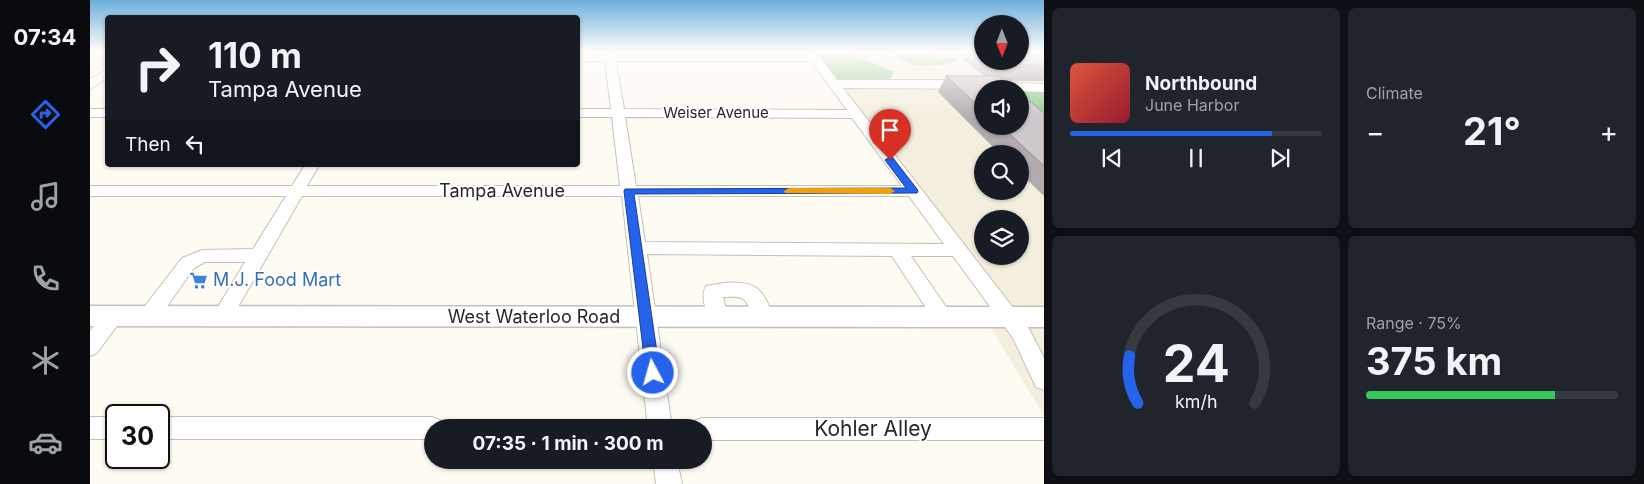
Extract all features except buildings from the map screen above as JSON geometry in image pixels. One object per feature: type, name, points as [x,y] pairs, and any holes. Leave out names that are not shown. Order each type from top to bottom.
[{"type":"main road","name":"West Waterloo Road","points":[[102,316],[1044,317]]},
{"type":"street","points":[[90,85],[105,74]]},
{"type":"street","points":[[612,74],[647,318],[659,419]]},
{"type":"street","points":[[824,74],[1021,333],[1044,380]]},
{"type":"street","points":[[832,84],[952,84],[1044,88]]},
{"type":"street","points":[[90,113],[105,113]]},
{"type":"street","name":"Weiser Avenue","points":[[580,113],[854,114]]},
{"type":"street","points":[[223,315],[311,167]]},
{"type":"street","name":"Tampa Avenue","points":[[90,191],[913,191]]},
{"type":"street","points":[[637,248],[958,250]]},
{"type":"street","points":[[897,250],[943,316]]},
{"type":"street","points":[[148,316],[188,263],[194,258],[202,256],[259,255]]},
{"type":"street","points":[[90,347],[102,316]]},
{"type":"street","points":[[90,428],[105,428]]},
{"type":"street","points":[[170,428],[424,428]]},
{"type":"street","name":"Kohler Alley","points":[[712,429],[1044,429]]},
{"type":"street","points":[[666,469],[669,484]]},
{"type":"shaded area","points":[[826,74],[1044,74],[1044,416],[984,316],[1007,316]]},
{"type":"green space","points":[[832,74],[892,74],[891,78],[883,81],[837,80]]},
{"type":"green space","points":[[1029,92],[1044,92],[1044,122],[1029,120]]},
{"type":"slow traffic","points":[[789,191],[890,191]]},
{"type":"place","name":"M.J. Food Mart","points":[[199,280]]},
{"type":"route","points":[[653,373],[629,191],[913,191],[890,160]]}]
